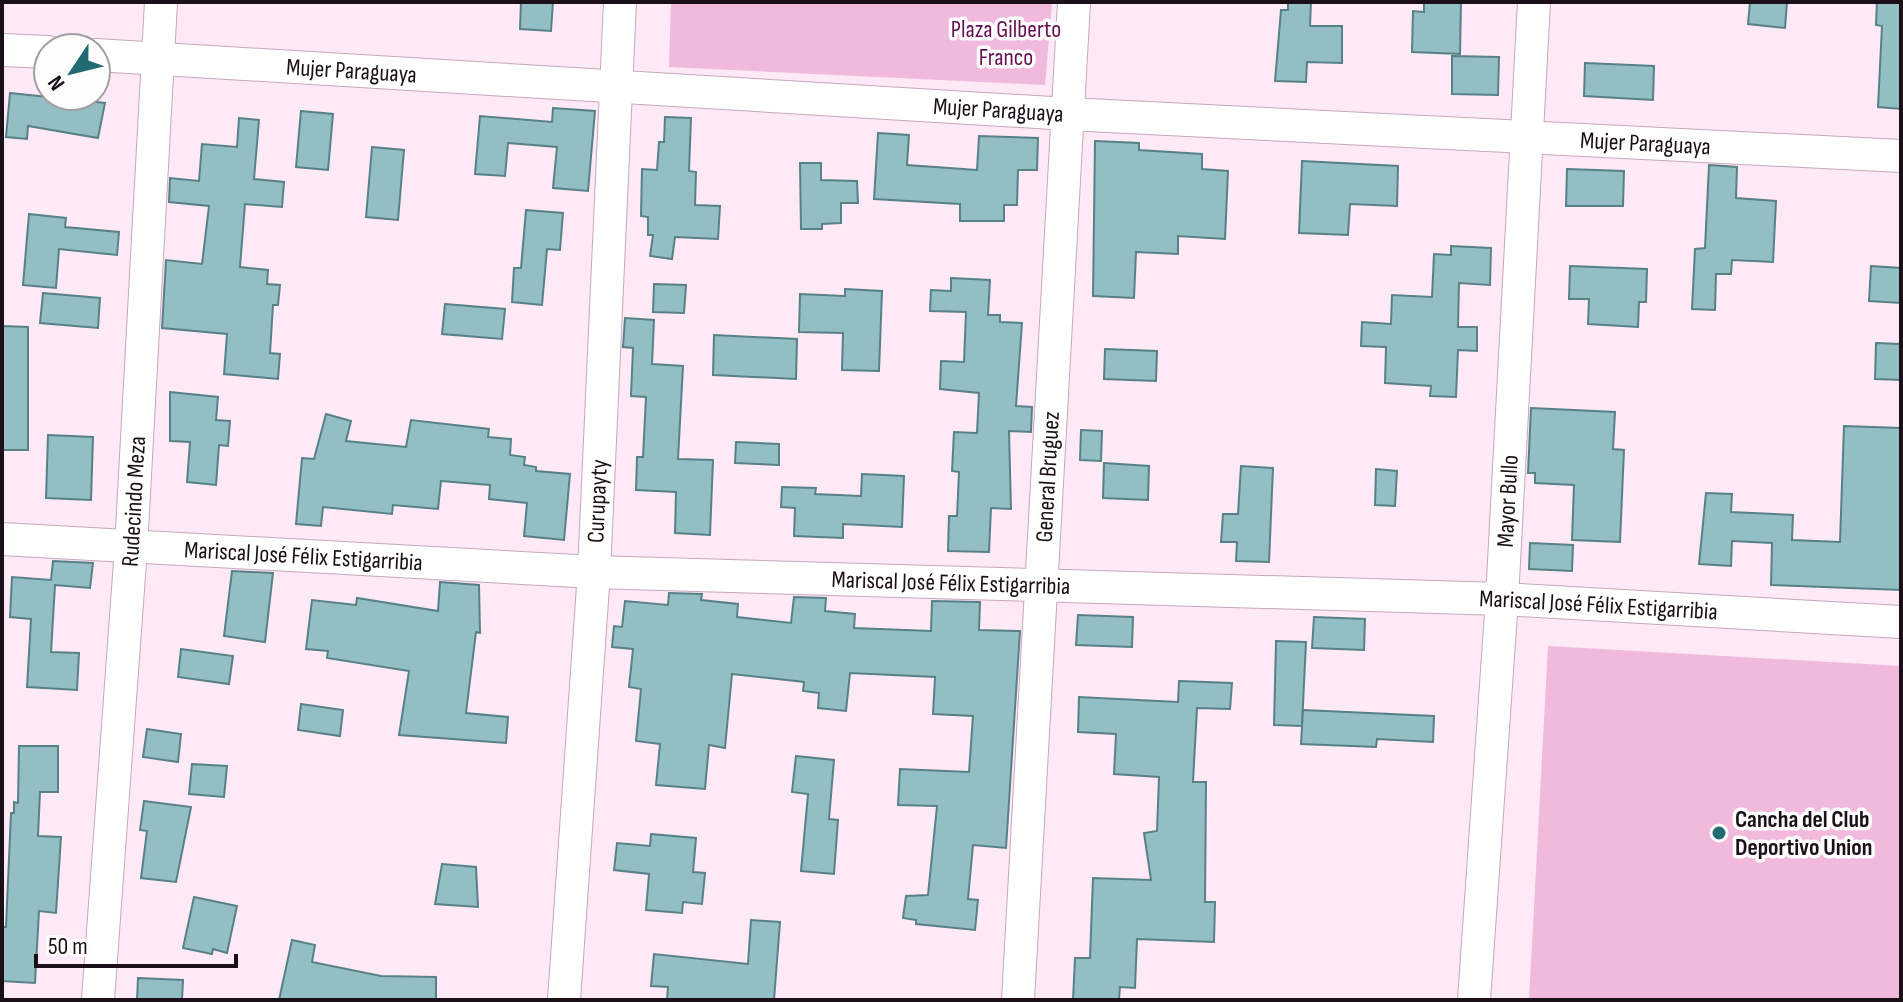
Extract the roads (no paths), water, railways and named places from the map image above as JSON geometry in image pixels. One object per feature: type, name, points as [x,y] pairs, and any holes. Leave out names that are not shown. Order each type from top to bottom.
[{"type":"street","name":"Rudecindo Meza","points":[[98,1000],[131,548],[161,2]]},
{"type":"street","name":"Curupayty","points":[[564,1000],[594,572],[620,2]]},
{"type":"street","name":"General Bruguez","points":[[1018,1000],[1074,2]]},
{"type":"street","name":"Mayor Bullo","points":[[1474,1000],[1502,599],[1534,2]]},
{"type":"street","points":[[2,50],[32,51]]},
{"type":"street","name":"Mujer Paraguaya","points":[[112,56],[1068,114],[1901,156]]},
{"type":"street","name":"Mariscal José Félix Estigarribia","points":[[2,539],[594,572],[1502,599],[1901,622]]},
{"type":"place","name":"Cancha del Club Deportivo Union","points":[[1719,833]]},
{"type":"park label","name":"Plaza Gilberto Franco","points":[[1006,43]]}]
